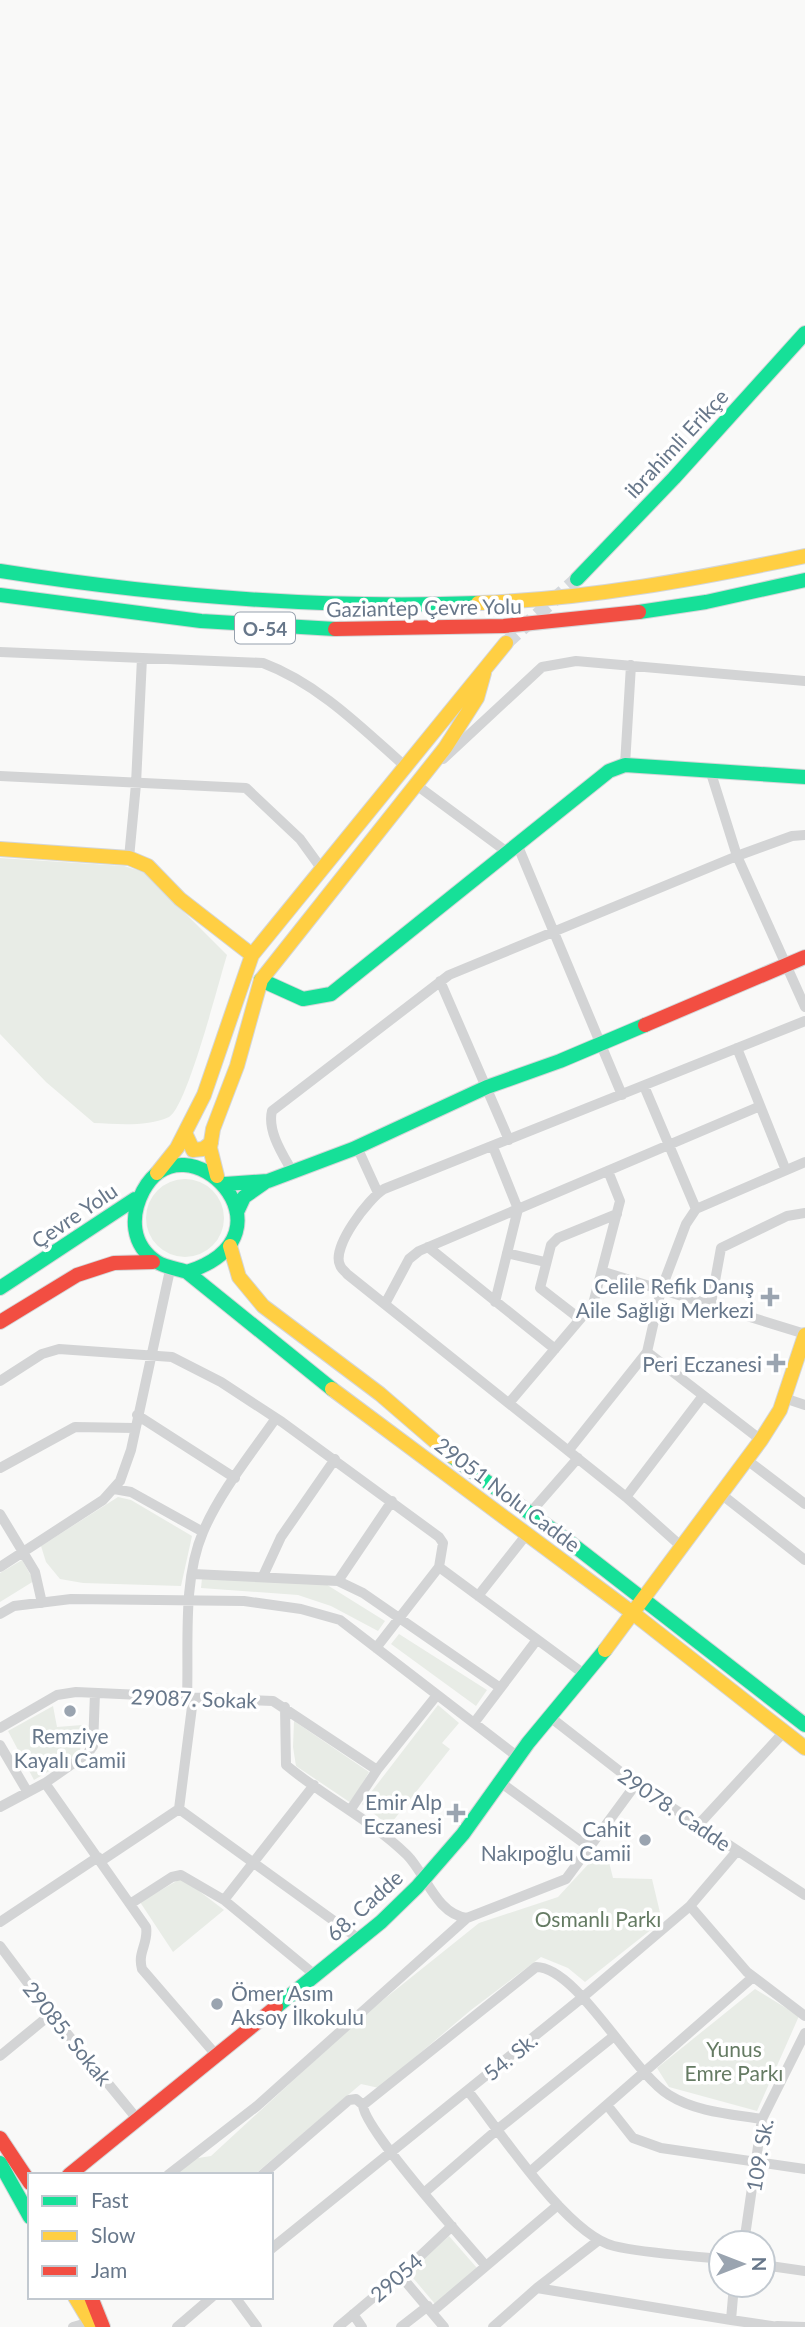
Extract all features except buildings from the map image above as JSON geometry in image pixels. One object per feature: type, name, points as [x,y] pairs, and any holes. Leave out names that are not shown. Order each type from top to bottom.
[{"type":"main road","name":"ibrahimli Erikçe","points":[[576,579],[674,478],[805,333]]},
{"type":"main road","name":"Gaziantep Çevre Yolu","points":[[0,571],[144,592],[322,606],[373,606],[528,601],[615,593],[704,578],[805,556]]},
{"type":"main road","name":"Gaziantep Çevre Yolu","points":[[0,595],[183,621],[272,628],[373,630],[531,625],[620,617],[729,598],[805,580]]},
{"type":"main road","points":[[153,1262],[141,1249],[134,1233],[132,1216],[135,1199],[186,1135],[207,1094],[241,979],[252,955],[321,868],[407,768],[506,643]]},
{"type":"main road","points":[[237,1212],[211,1161],[211,1143],[261,980],[445,748],[477,698],[484,672]]},
{"type":"main road","points":[[261,980],[302,999],[313,1001],[331,994],[609,771],[625,765],[805,777]]},
{"type":"main road","points":[[0,849],[129,858],[148,866],[180,900],[252,955]]},
{"type":"main road","points":[[237,1212],[244,1197],[268,1181],[357,1147],[487,1087],[600,1045],[805,957]]},
{"type":"main road","points":[[186,1135],[188,1145],[193,1150],[203,1149],[211,1143]]},
{"type":"main road","points":[[157,1173],[171,1167],[187,1165],[221,1180],[244,1185],[268,1181]]},
{"type":"main road","name":"Çevre Yolu","points":[[1,1288],[135,1199]]},
{"type":"main road","name":"29051 Nolu Cadde","points":[[237,1212],[237,1229],[230,1246],[239,1277],[263,1306],[380,1394],[443,1450],[802,1717]]},
{"type":"main road","points":[[0,1322],[77,1275],[114,1263],[153,1262],[187,1272],[204,1268],[219,1259],[230,1246]]},
{"type":"main road","name":"29051 Nolu Cadde","points":[[187,1272],[287,1356],[634,1614],[805,1748]]},
{"type":"main road","name":"68. Cadde","points":[[72,2173],[359,1939],[423,1881],[463,1834],[518,1757],[634,1614],[761,1440],[800,1364],[805,1335]]},
{"type":"main road","points":[[0,2138],[28,2180]]},
{"type":"main road","points":[[0,2163],[28,2211]]},
{"type":"main road","points":[[76,2299],[96,2325]]},
{"type":"main road","points":[[91,2299],[96,2325]]},
{"type":"street","points":[[0,652],[263,663],[288,673],[345,713],[407,768]]},
{"type":"street","points":[[129,858],[136,784],[142,659]]},
{"type":"street","points":[[622,1095],[553,933],[512,848],[415,784],[542,667],[576,661],[805,681]]},
{"type":"street","points":[[625,765],[631,666]]},
{"type":"street","points":[[710,770],[737,856],[805,1007]]},
{"type":"street","points":[[0,776],[246,788],[300,839],[321,868]]},
{"type":"street","points":[[292,1171],[276,1139],[270,1119],[272,1111],[449,975],[737,856],[792,836],[805,835]]},
{"type":"street","points":[[439,982],[509,1140]]},
{"type":"street","points":[[683,1548],[569,1450],[347,1274],[339,1265],[338,1256],[349,1230],[378,1193],[805,1021]]},
{"type":"street","points":[[737,1048],[758,1107],[785,1168]]},
{"type":"street","points":[[644,1086],[696,1209]]},
{"type":"street","points":[[385,1304],[409,1259],[428,1247],[758,1107]]},
{"type":"street","points":[[357,1147],[378,1193]]},
{"type":"street","points":[[493,1147],[517,1209],[495,1302]]},
{"type":"street","points":[[569,1450],[647,1352],[661,1290],[686,1224],[696,1209],[785,1168],[805,1162]]},
{"type":"street","points":[[509,1403],[593,1304],[604,1272],[620,1202],[608,1171]]},
{"type":"street","points":[[711,1303],[722,1248],[787,1216],[805,1213]]},
{"type":"street","points":[[580,1319],[540,1288],[545,1262],[551,1245],[558,1238],[617,1214]]},
{"type":"street","points":[[428,1247],[555,1349]]},
{"type":"street","points":[[507,1253],[545,1262]]},
{"type":"street","points":[[0,1567],[103,1500],[114,1489],[128,1459],[170,1269]]},
{"type":"street","points":[[604,1272],[711,1303],[805,1335]]},
{"type":"street","points":[[0,1381],[42,1354],[59,1349],[152,1353],[172,1357],[222,1382],[335,1459],[393,1501],[443,1543],[439,1567],[376,1648]]},
{"type":"street","points":[[647,1352],[761,1440]]},
{"type":"street","points":[[626,1497],[702,1396]]},
{"type":"street","points":[[784,1398],[805,1405]]},
{"type":"street","points":[[137,1415],[235,1478]]},
{"type":"street","points":[[179,1809],[190,1699],[190,1600],[203,1532],[235,1478],[276,1418]]},
{"type":"street","points":[[0,1468],[75,1427],[134,1428]]},
{"type":"street","points":[[530,1513],[578,1458]]},
{"type":"street","points":[[263,1576],[281,1537],[335,1459]]},
{"type":"street","points":[[747,1460],[805,1504]]},
{"type":"street","points":[[114,1489],[131,1492],[203,1532]]},
{"type":"street","points":[[721,1494],[805,1560]]},
{"type":"street","points":[[338,1581],[393,1501]]},
{"type":"street","points":[[0,1514],[36,1572],[42,1603]]},
{"type":"street","points":[[478,1597],[527,1534]]},
{"type":"street","points":[[439,1567],[584,1674]]},
{"type":"street","points":[[193,1574],[338,1581],[363,1593],[397,1620],[499,1687]]},
{"type":"street","points":[[0,1614],[14,1606],[71,1599],[244,1601],[301,1609],[340,1620],[518,1757]]},
{"type":"street","points":[[474,1723],[536,1641]]},
{"type":"street","points":[[0,1807],[75,1764],[93,1746],[95,1693]]},
{"type":"street","name":"29087. Sokak","points":[[0,1728],[57,1695],[95,1693],[273,1701],[377,1770]]},
{"type":"street","points":[[351,1810],[377,1770],[437,1695]]},
{"type":"street","points":[[285,1707],[286,1765],[351,1810],[406,1854],[418,1867],[423,1881],[455,1917],[467,1918]]},
{"type":"street","name":"29078. Cadde","points":[[550,1717],[636,1784],[805,1895]]},
{"type":"street","points":[[700,1824],[783,1733]]},
{"type":"street","points":[[0,1745],[27,1791]]},
{"type":"street","points":[[500,1782],[589,1847]]},
{"type":"street","points":[[45,1783],[146,1927],[148,1936],[140,1951],[142,1969],[217,2056]]},
{"type":"street","points":[[171,2173],[257,2106],[467,1918],[566,1879],[636,1784]]},
{"type":"street","points":[[225,1900],[253,1860],[314,1785]]},
{"type":"street","points":[[0,1922],[179,1809]]},
{"type":"street","points":[[179,1809],[359,1939]]},
{"type":"street","name":"54. Sk.","points":[[273,2247],[583,1997],[690,1906],[737,1851]]},
{"type":"street","points":[[130,1904],[172,1877],[181,1875],[225,1900],[315,1975]]},
{"type":"street","points":[[690,1906],[753,1977],[805,2016]]},
{"type":"street","name":"29085. Sokak","points":[[0,1946],[51,2014],[138,2120]]},
{"type":"street","points":[[363,2105],[536,1967],[545,1967],[583,1997],[644,2074],[668,2094],[692,2107],[762,2119]]},
{"type":"street","points":[[531,2171],[753,1977]]},
{"type":"street","points":[[0,2056],[51,2014]]},
{"type":"street","name":"109. Sk.","points":[[746,2229],[762,2119],[805,2033]]},
{"type":"street","points":[[425,2193],[498,2129],[614,2036]]},
{"type":"street","points":[[468,2091],[558,2205],[589,2235],[613,2246],[707,2257]]},
{"type":"street","points":[[264,2173],[349,2100],[356,2099],[363,2105],[363,2113],[393,2152],[485,2265]]},
{"type":"street","points":[[607,2105],[633,2138],[661,2148],[805,2169]]},
{"type":"street","points":[[401,2327],[430,2308],[558,2205]]},
{"type":"street","name":"29054","points":[[338,2327],[401,2275],[452,2226]]},
{"type":"street","points":[[493,2327],[537,2288],[600,2240]]},
{"type":"street","points":[[777,2267],[805,2271]]},
{"type":"street","points":[[401,2275],[444,2327]]},
{"type":"street","points":[[537,2288],[732,2320],[805,2327]]},
{"type":"street","points":[[178,2327],[210,2299]]},
{"type":"street","points":[[236,2299],[257,2327]]},
{"type":"street","points":[[732,2320],[733,2299]]},
{"type":"street","points":[[353,2314],[362,2327]]},
{"type":"street","points":[[73,2327],[96,2325]]},
{"type":"green space","points":[[0,858],[124,866],[144,872],[227,955],[185,1091],[169,1117],[142,1124],[94,1123],[46,1082],[0,1034]]},
{"type":"green space","points":[[185,1179],[200,1182],[213,1190],[221,1203],[224,1218],[221,1233],[213,1246],[200,1254],[185,1257],[170,1254],[157,1246],[149,1233],[146,1218],[149,1203],[157,1190],[170,1182]]},
{"type":"green space","points":[[118,1497],[131,1500],[192,1536],[181,1586],[83,1583],[60,1579],[46,1562],[41,1546]]},
{"type":"green space","points":[[22,1560],[34,1581],[0,1602],[0,1573]]},
{"type":"green space","points":[[202,1578],[324,1583],[385,1621],[378,1631],[331,1606],[298,1595],[201,1588]]},
{"type":"green space","points":[[399,1634],[487,1690],[476,1706],[391,1644]]},
{"type":"green space","points":[[438,1705],[459,1723],[442,1743],[450,1749],[389,1826],[362,1804]]},
{"type":"green space","points":[[53,1706],[57,1727],[82,1725],[80,1753],[34,1780],[8,1731]]},
{"type":"green space","points":[[294,1721],[369,1772],[351,1803],[296,1766],[293,1747]]},
{"type":"green space","name":"Osmanlı Parkı","points":[[605,1846],[613,1878],[652,1879],[662,1921],[585,1982],[568,1968],[541,1957],[471,2010],[379,2088],[361,2084],[256,2173],[176,2173],[192,2159],[211,2156],[363,2016],[479,1923],[558,1897]]},
{"type":"green space","points":[[182,1878],[224,1910],[173,1952],[140,1902]]},
{"type":"green space","name":"Yunus Emre Parkı","points":[[755,1989],[799,2016],[757,2111],[669,2087],[657,2068]]},
{"type":"green space","points":[[449,2236],[477,2268],[435,2304],[408,2272]]},
{"type":"tunnel","points":[[506,643],[577,579]]},
{"type":"traffic: fast","points":[[577,579],[674,478],[805,333]]},
{"type":"traffic: fast","points":[[0,571],[238,599],[358,604],[478,603]]},
{"type":"traffic: fast","points":[[639,612],[706,602],[805,580]]},
{"type":"traffic: fast","points":[[0,595],[201,621],[335,629]]},
{"type":"traffic: fast","points":[[261,980],[303,999],[331,994],[609,771],[625,765],[805,777]]},
{"type":"traffic: fast","points":[[225,1184],[268,1181],[353,1149],[487,1087],[560,1061],[645,1025]]},
{"type":"traffic: fast","points":[[187,1272],[221,1254],[236,1232],[236,1209],[225,1188],[206,1172],[184,1165],[162,1170],[143,1191],[135,1220],[135,1229],[142,1247],[157,1262],[187,1272],[332,1389]]},
{"type":"traffic: fast","points":[[237,1212],[244,1197],[264,1183]]},
{"type":"traffic: fast","points":[[0,1288],[135,1199]]},
{"type":"traffic: fast","points":[[453,1457],[572,1544],[805,1725]]},
{"type":"traffic: fast","points":[[276,2007],[381,1922],[417,1887],[463,1834],[528,1743],[605,1650]]},
{"type":"traffic: fast","points":[[0,2163],[28,2213]]},
{"type":"traffic: slow","points":[[478,603],[643,587],[805,556]]},
{"type":"traffic: slow","points":[[157,1173],[177,1148],[204,1095],[252,955],[506,643]]},
{"type":"traffic: slow","points":[[217,1176],[210,1148],[213,1129],[237,1066],[261,980],[445,748],[477,698],[484,673]]},
{"type":"traffic: slow","points":[[0,849],[129,858],[148,866],[180,899],[252,955]]},
{"type":"traffic: slow","points":[[186,1135],[193,1150],[203,1149],[211,1143]]},
{"type":"traffic: slow","points":[[230,1246],[239,1277],[263,1306],[380,1394],[453,1457]]},
{"type":"traffic: slow","points":[[605,1650],[761,1440],[780,1410],[805,1335]]},
{"type":"traffic: slow","points":[[332,1389],[634,1614],[805,1748]]},
{"type":"traffic: slow","points":[[76,2299],[93,2327]]},
{"type":"traffic: jam","points":[[335,629],[504,626],[639,612]]},
{"type":"traffic: jam","points":[[645,1025],[805,957]]},
{"type":"traffic: jam","points":[[0,1322],[77,1275],[114,1263],[153,1262]]},
{"type":"traffic: jam","points":[[71,2173],[276,2007]]},
{"type":"traffic: jam","points":[[0,2138],[28,2180]]},
{"type":"traffic: jam","points":[[92,2299],[103,2327]]},
{"type":"place","name":"Celile Refik Danış Aile Sağlığı Merkezi","points":[[770,1297]]},
{"type":"place","name":"Peri Eczanesi","points":[[776,1363]]},
{"type":"place","name":"Remziye Kayalı Camii","points":[[70,1711]]},
{"type":"place","name":"Emir Alp Eczanesi","points":[[456,1813]]},
{"type":"place","name":"Cahit Nakıpoğlu Camii","points":[[645,1840]]},
{"type":"place","name":"Ömer Asım Aksoy İlkokulu","points":[[217,2004]]}]
